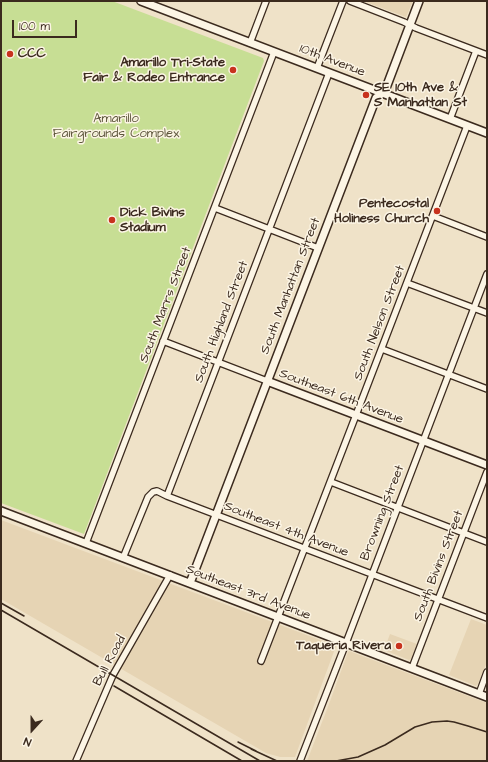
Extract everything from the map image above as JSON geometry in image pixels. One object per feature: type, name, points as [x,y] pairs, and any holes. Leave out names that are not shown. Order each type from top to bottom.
[{"type":"main road","name":"10th Avenue","points":[[141,1],[487,133]]},
{"type":"main road","name":"South Manhattan Street","points":[[190,583],[376,98],[386,88],[419,1]]},
{"type":"main road","name":"Southeast 6th Avenue","points":[[267,381],[487,466]]},
{"type":"main road","name":"Southeast 3rd Avenue","points":[[1,511],[487,697]]},
{"type":"street","points":[[250,43],[266,1]]},
{"type":"street","points":[[317,68],[343,1]]},
{"type":"street","points":[[350,1],[487,55]]},
{"type":"street","points":[[450,119],[476,51]]},
{"type":"street","name":"South Marrs Street","points":[[86,543],[274,52]]},
{"type":"street","name":"South Highland Street","points":[[167,496],[329,73]]},
{"type":"street","name":"South Nelson Street","points":[[261,661],[467,126]]},
{"type":"street","points":[[215,208],[318,248]]},
{"type":"street","points":[[433,216],[487,237]]},
{"type":"street","name":"Browning Street","points":[[300,761],[487,274]]},
{"type":"street","points":[[407,282],[487,313]]},
{"type":"street","name":"Southeast 6th Avenue","points":[[163,341],[267,381]]},
{"type":"street","points":[[382,349],[487,389]]},
{"type":"street","name":"South Bivins Street","points":[[412,668],[487,472]]},
{"type":"street","points":[[331,482],[487,542]]},
{"type":"street","points":[[123,558],[148,497],[152,492],[157,491],[167,496]]},
{"type":"street","name":"Southeast 4th Avenue","points":[[167,496],[487,618]]},
{"type":"street","name":"Bull Road","points":[[76,761],[113,675],[170,576]]},
{"type":"street","points":[[479,694],[487,672]]},
{"type":"shaded area","points":[[363,1],[413,1],[406,17]]},
{"type":"shaded area","points":[[1,520],[336,646],[295,757],[280,757],[266,753],[1,599]]},
{"type":"shaded area","points":[[471,619],[487,625],[487,662],[476,686],[449,675]]},
{"type":"shaded area","points":[[390,634],[417,644],[411,659],[409,660],[384,650]]},
{"type":"shaded area","points":[[349,651],[487,703],[487,761],[307,761]]},
{"type":"green space","name":"Amarillo Fairgrounds Complex","points":[[1,1],[112,1],[263,58],[264,61],[84,534],[1,503]]},
{"type":"railway","points":[[1,603],[24,616]]},
{"type":"railway","points":[[1,610],[260,761]]},
{"type":"railway","points":[[114,686],[242,761]]},
{"type":"railway","points":[[336,761],[358,757],[385,745],[415,727],[432,722],[454,722],[487,732]]},
{"type":"railway","points":[[238,742],[256,751]]},
{"type":"railway","points":[[251,749],[277,761]]},
{"type":"place","name":"CCC","points":[[10,54]]},
{"type":"place","name":"Amarillo Tri-State Fair & Rodeo Entrance","points":[[233,70]]},
{"type":"place","name":"SE 10th Ave & S Manhattan St","points":[[366,95]]},
{"type":"place","name":"Pentecostal Holiness Church","points":[[437,211]]},
{"type":"place","name":"Dick Bivins Stadium","points":[[112,220]]},
{"type":"place","name":"Taqueria Rivera","points":[[399,646]]}]
